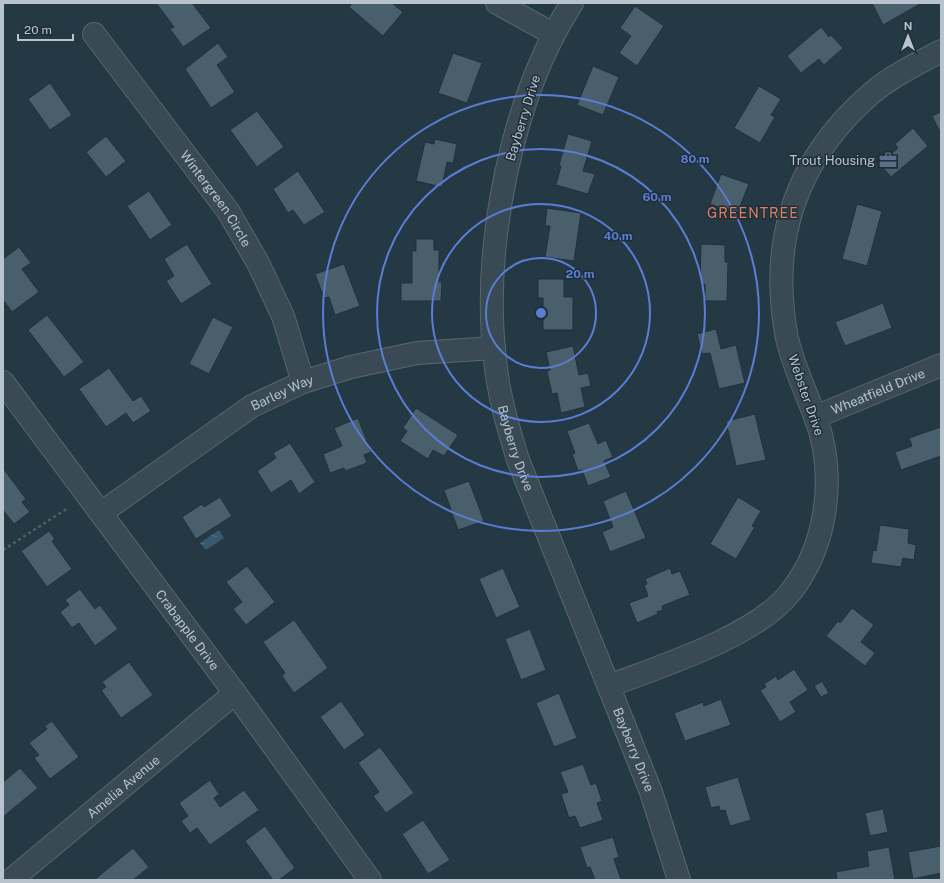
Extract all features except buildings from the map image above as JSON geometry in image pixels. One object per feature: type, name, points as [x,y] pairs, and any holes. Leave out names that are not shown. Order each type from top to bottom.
[{"type":"street","points":[[497,3],[553,34]]},
{"type":"street","name":"Bayberry Drive","points":[[572,3],[553,34],[525,105],[508,166],[497,225],[494,288],[494,348],[504,412],[518,460],[651,792],[679,880]]},
{"type":"street","name":"Wintergreen Circle","points":[[94,34],[228,211],[258,263],[283,316],[303,382]]},
{"type":"street","name":"Webster Drive","points":[[609,686],[716,643],[744,630],[768,614],[788,595],[804,571],[815,549],[823,518],[828,482],[821,437],[816,417],[798,376],[790,346],[782,302],[783,256],[786,229],[796,197],[808,170],[827,139],[874,91],[941,51]]},
{"type":"street","name":"Barley Way","points":[[101,513],[252,406],[303,382],[351,367],[417,353],[494,348]]},
{"type":"street","name":"Wheatfield Drive","points":[[816,417],[941,365]]},
{"type":"street","name":"Crabapple Drive","points":[[3,382],[234,693],[370,880]]},
{"type":"street","name":"Amelia Avenue","points":[[17,878],[234,693]]},
{"type":"path","points":[[3,550],[68,508]]},
{"type":"water","points":[[219,530],[224,538],[206,550],[200,543]]},
{"type":"place","name":"Trout Housing","points":[[888,160]]},
{"type":"district","name":"GREENTREE","points":[[753,213]]}]
